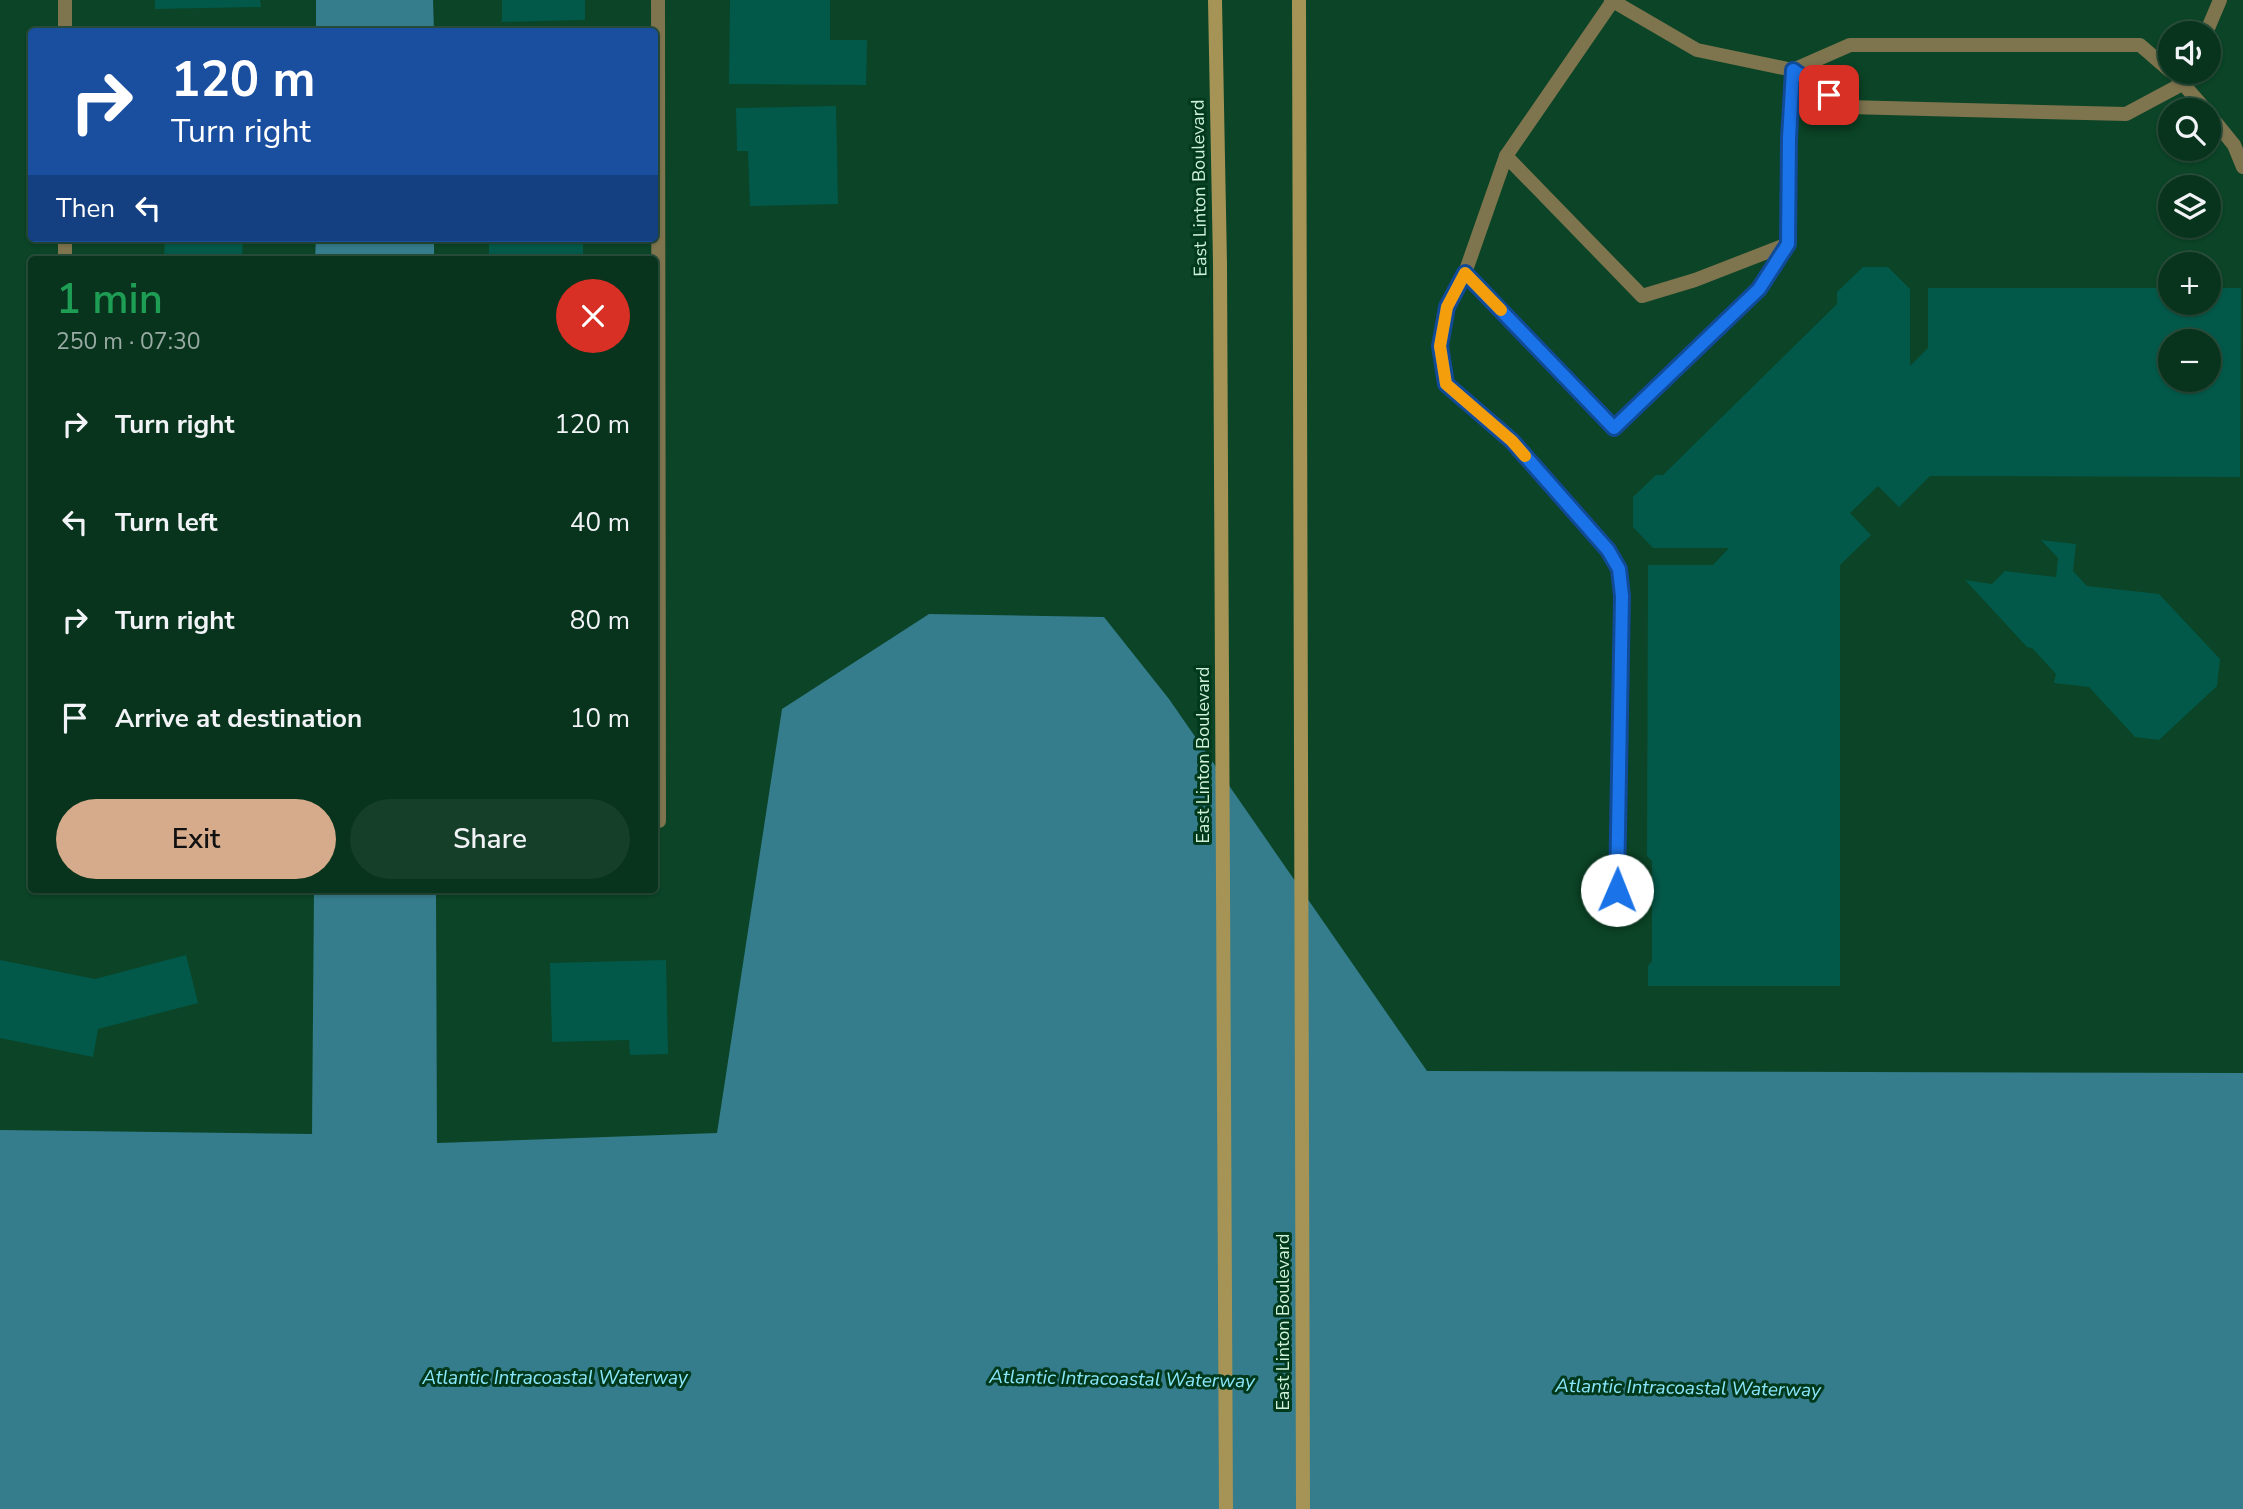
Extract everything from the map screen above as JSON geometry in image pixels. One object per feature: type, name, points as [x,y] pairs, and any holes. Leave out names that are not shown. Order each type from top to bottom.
[{"type":"main road","name":"East Linton Boulevard","points":[[1215,0],[1220,264],[1226,1509]]},
{"type":"main road","name":"East Linton Boulevard","points":[[1299,0],[1303,1509]]},
{"type":"street","points":[[65,0],[65,28]]},
{"type":"street","points":[[658,0],[659,821]]},
{"type":"street","points":[[2211,21],[2220,0]]},
{"type":"street","points":[[1617,890],[1622,596],[1619,569],[1608,550],[1512,441],[1446,384],[1440,346],[1447,307],[1465,273],[1506,156],[1612,1],[1697,50],[1793,70],[1847,107],[2126,114],[2175,84]]},
{"type":"street","points":[[1793,70],[1850,45],[2140,45],[2158,60]]},
{"type":"street","points":[[1465,273],[1614,428],[1759,289],[1788,244],[1793,70]]},
{"type":"street","points":[[2221,129],[2234,145],[2243,167]]},
{"type":"street","points":[[1506,156],[1642,296],[1695,280],[1788,244]]},
{"type":"water","points":[[316,0],[433,0],[434,28],[316,28]]},
{"type":"water","points":[[316,242],[434,242],[434,256],[315,256]]},
{"type":"water","name":"Atlantic Intracoastal Waterway","points":[[929,614],[1104,617],[1169,699],[1427,1071],[2243,1073],[2243,1509],[0,1509],[0,1130],[312,1134],[314,893],[436,893],[437,1143],[717,1133],[782,709]]},
{"type":"building","points":[[155,0],[260,0],[261,7],[155,9]]},
{"type":"building","points":[[502,0],[585,0],[585,20],[502,22]]},
{"type":"building","points":[[730,0],[830,0],[830,40],[867,40],[866,85],[729,84]]},
{"type":"building","points":[[836,106],[838,204],[750,206],[748,151],[737,151],[736,108]]},
{"type":"building","points":[[165,242],[243,242],[242,256],[164,256]]},
{"type":"building","points":[[489,242],[583,242],[583,256],[489,256]]},
{"type":"building","points":[[1863,267],[1888,267],[1910,289],[1910,366],[1928,348],[1928,288],[2158,288],[2158,315],[2221,315],[2221,288],[2241,288],[2240,477],[1930,476],[1899,507],[1878,486],[1850,513],[1871,535],[1840,565],[1840,986],[1648,986],[1648,966],[1652,961],[1652,861],[1647,856],[1648,565],[1713,565],[1729,548],[1653,548],[1633,527],[1633,497],[1656,475],[1663,475],[1837,304],[1837,292]]},
{"type":"building","points":[[2041,540],[2076,544],[2073,571],[2087,586],[2159,594],[2220,659],[2217,686],[2159,740],[2135,737],[2089,687],[2054,683],[2056,674],[1965,580],[1992,584],[2005,571],[2056,577],[2058,558]]},
{"type":"building","points":[[186,955],[198,1003],[98,1029],[93,1057],[0,1038],[0,960],[95,979]]},
{"type":"building","points":[[666,960],[668,1054],[630,1055],[629,1040],[552,1042],[550,963]]},
{"type":"slow traffic","points":[[1501,310],[1465,273],[1447,307],[1440,346],[1446,384],[1512,441],[1525,456]]},
{"type":"route","points":[[1617,890],[1622,596],[1619,569],[1608,550],[1512,441],[1446,384],[1440,346],[1447,307],[1465,273],[1614,428],[1759,289],[1788,244],[1793,70],[1829,95]]}]
